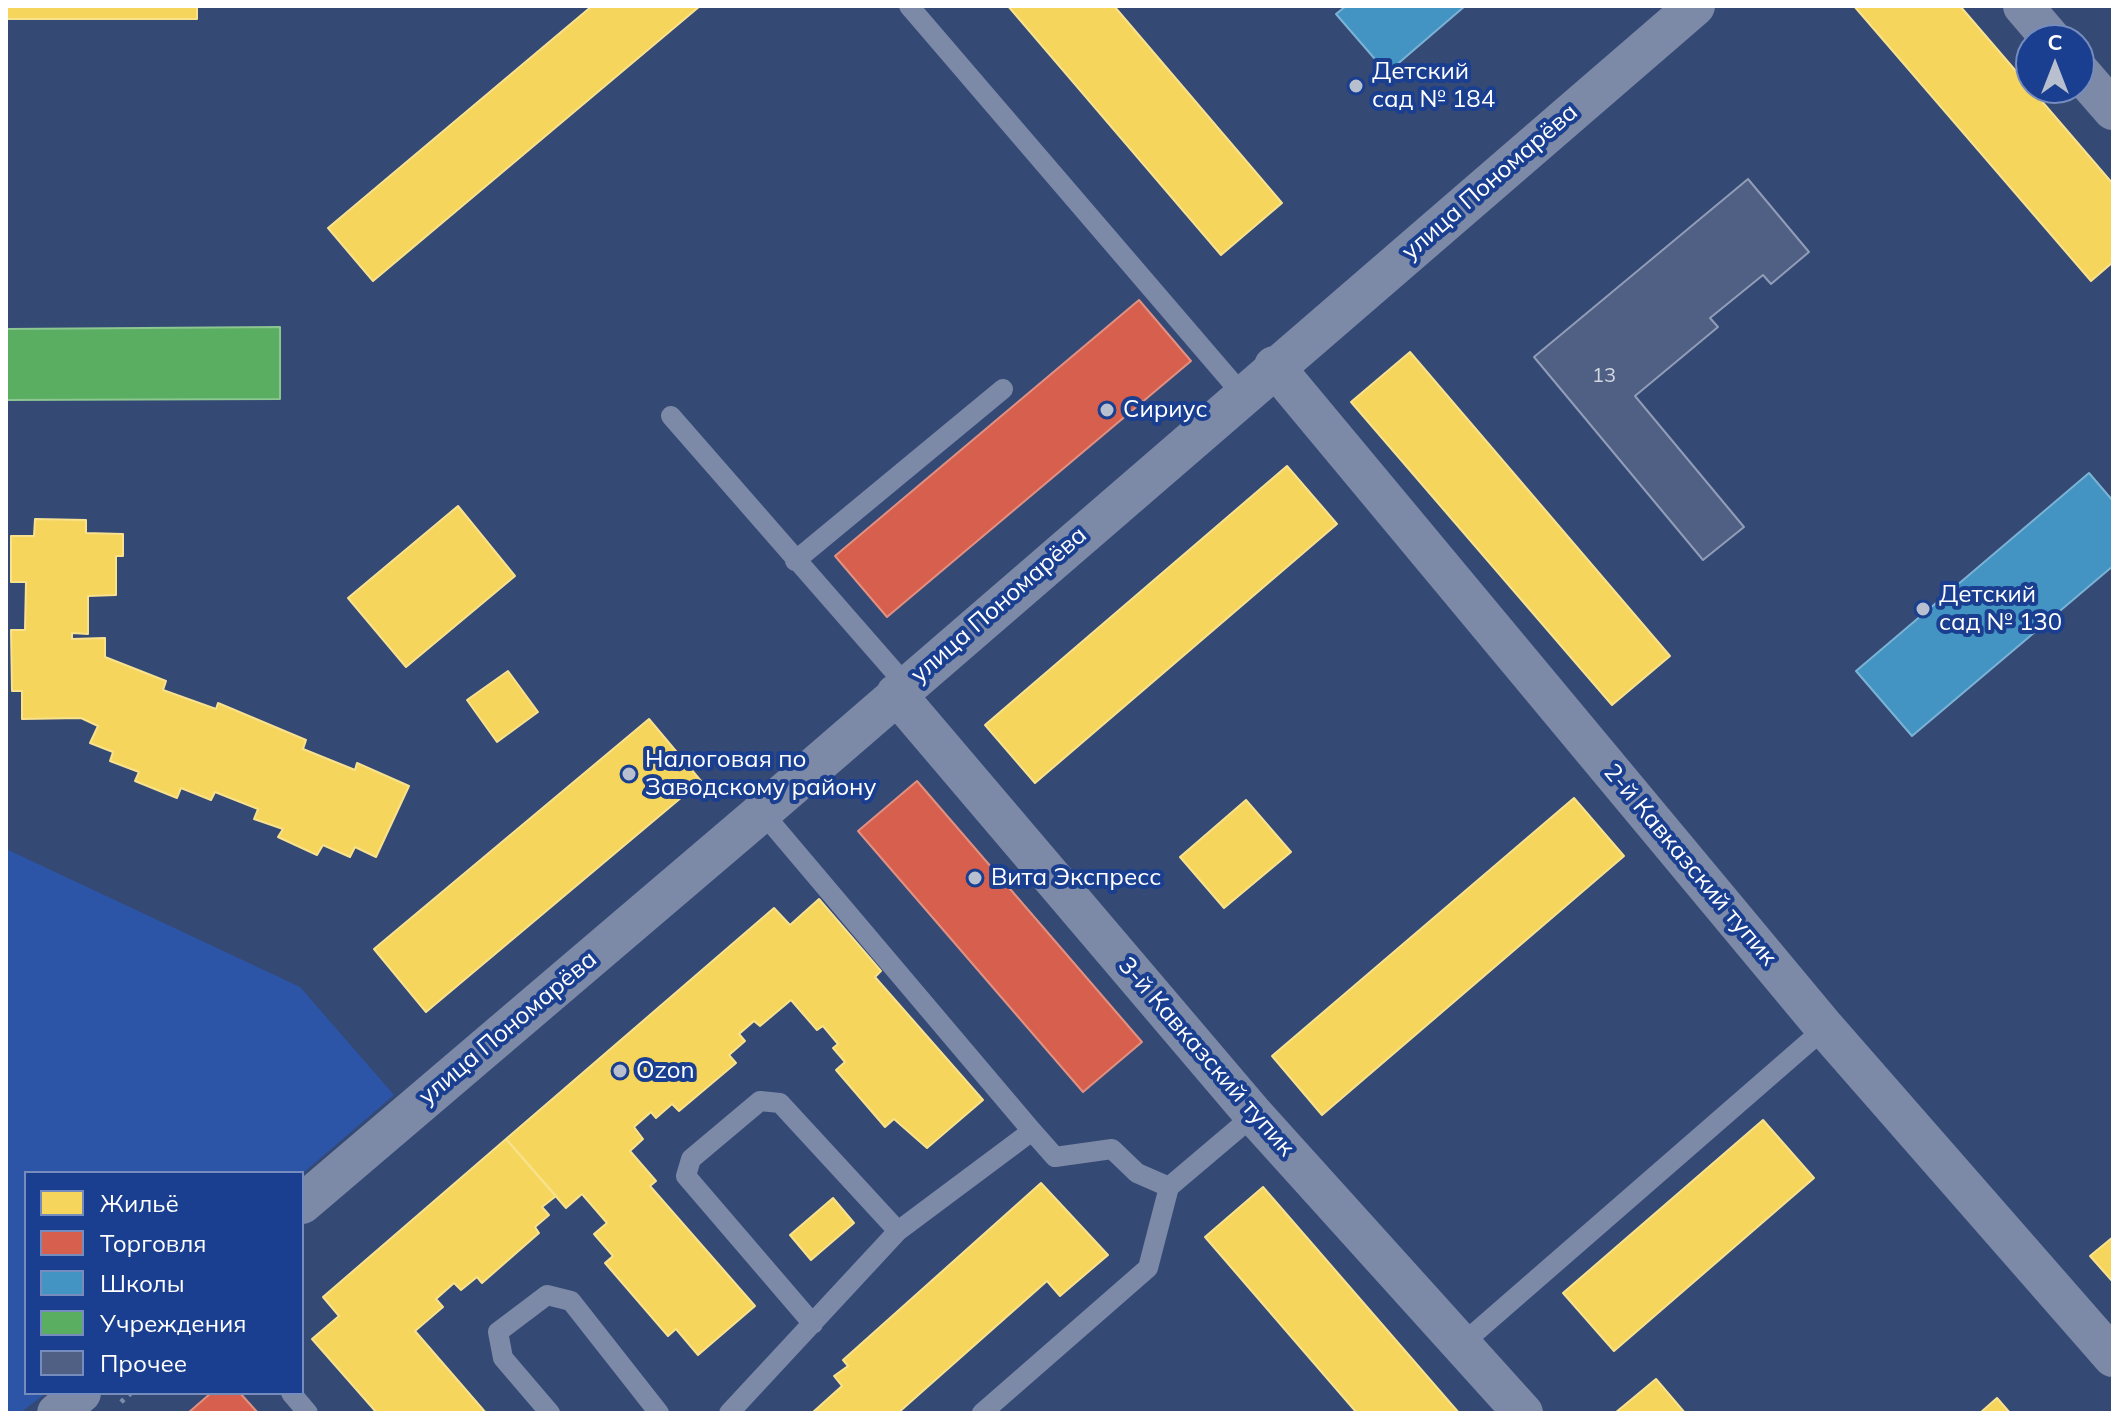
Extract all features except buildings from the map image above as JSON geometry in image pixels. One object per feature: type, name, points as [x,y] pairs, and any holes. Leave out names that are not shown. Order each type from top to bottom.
[{"type":"street","name":"улица Пономарёва","points":[[304,1202],[762,812],[1274,366],[1695,6]]},
{"type":"street","points":[[2023,6],[2038,24]]},
{"type":"street","points":[[2095,89],[2113,110]]},
{"type":"street","name":"2-й Кавказский тупик","points":[[1274,366],[1825,1028],[2113,1357]]},
{"type":"street","name":"3-й Кавказский тупик","points":[[901,690],[1254,1115],[1523,1413]]},
{"type":"street","points":[[57,1413],[79,1395]]},
{"type":"lane","points":[[909,6],[1242,394]]},
{"type":"lane","points":[[795,561],[1003,389]]},
{"type":"lane","points":[[671,416],[901,690]]},
{"type":"lane","points":[[762,812],[1055,1157],[1112,1149],[1137,1173],[1169,1187]]},
{"type":"lane","points":[[1462,1344],[1825,1028]]},
{"type":"lane","points":[[813,1324],[686,1176],[691,1159],[760,1101],[780,1103],[898,1231]]},
{"type":"lane","points":[[982,1413],[1148,1268],[1169,1187],[1254,1115]]},
{"type":"lane","points":[[729,1413],[898,1231],[1032,1131]]},
{"type":"lane","points":[[550,1413],[503,1358],[498,1332],[547,1295],[571,1301],[659,1413]]},
{"type":"lane","points":[[293,1395],[308,1413]]},
{"type":"shaded area","points":[[6,849],[300,987],[394,1095],[304,1172],[24,1171],[24,1395],[43,1395],[20,1413],[6,1413]]},
{"type":"place","name":"Детский сад № 184","points":[[1356,86]]},
{"type":"place","name":"Сириус","points":[[1107,410]]},
{"type":"place","name":"Детский сад № 130","points":[[1923,609]]},
{"type":"place","name":"Налоговая по Заводскому району","points":[[629,774]]},
{"type":"place","name":"Вита Экспресс","points":[[975,878]]},
{"type":"place","name":"Ozon","points":[[620,1071]]}]
